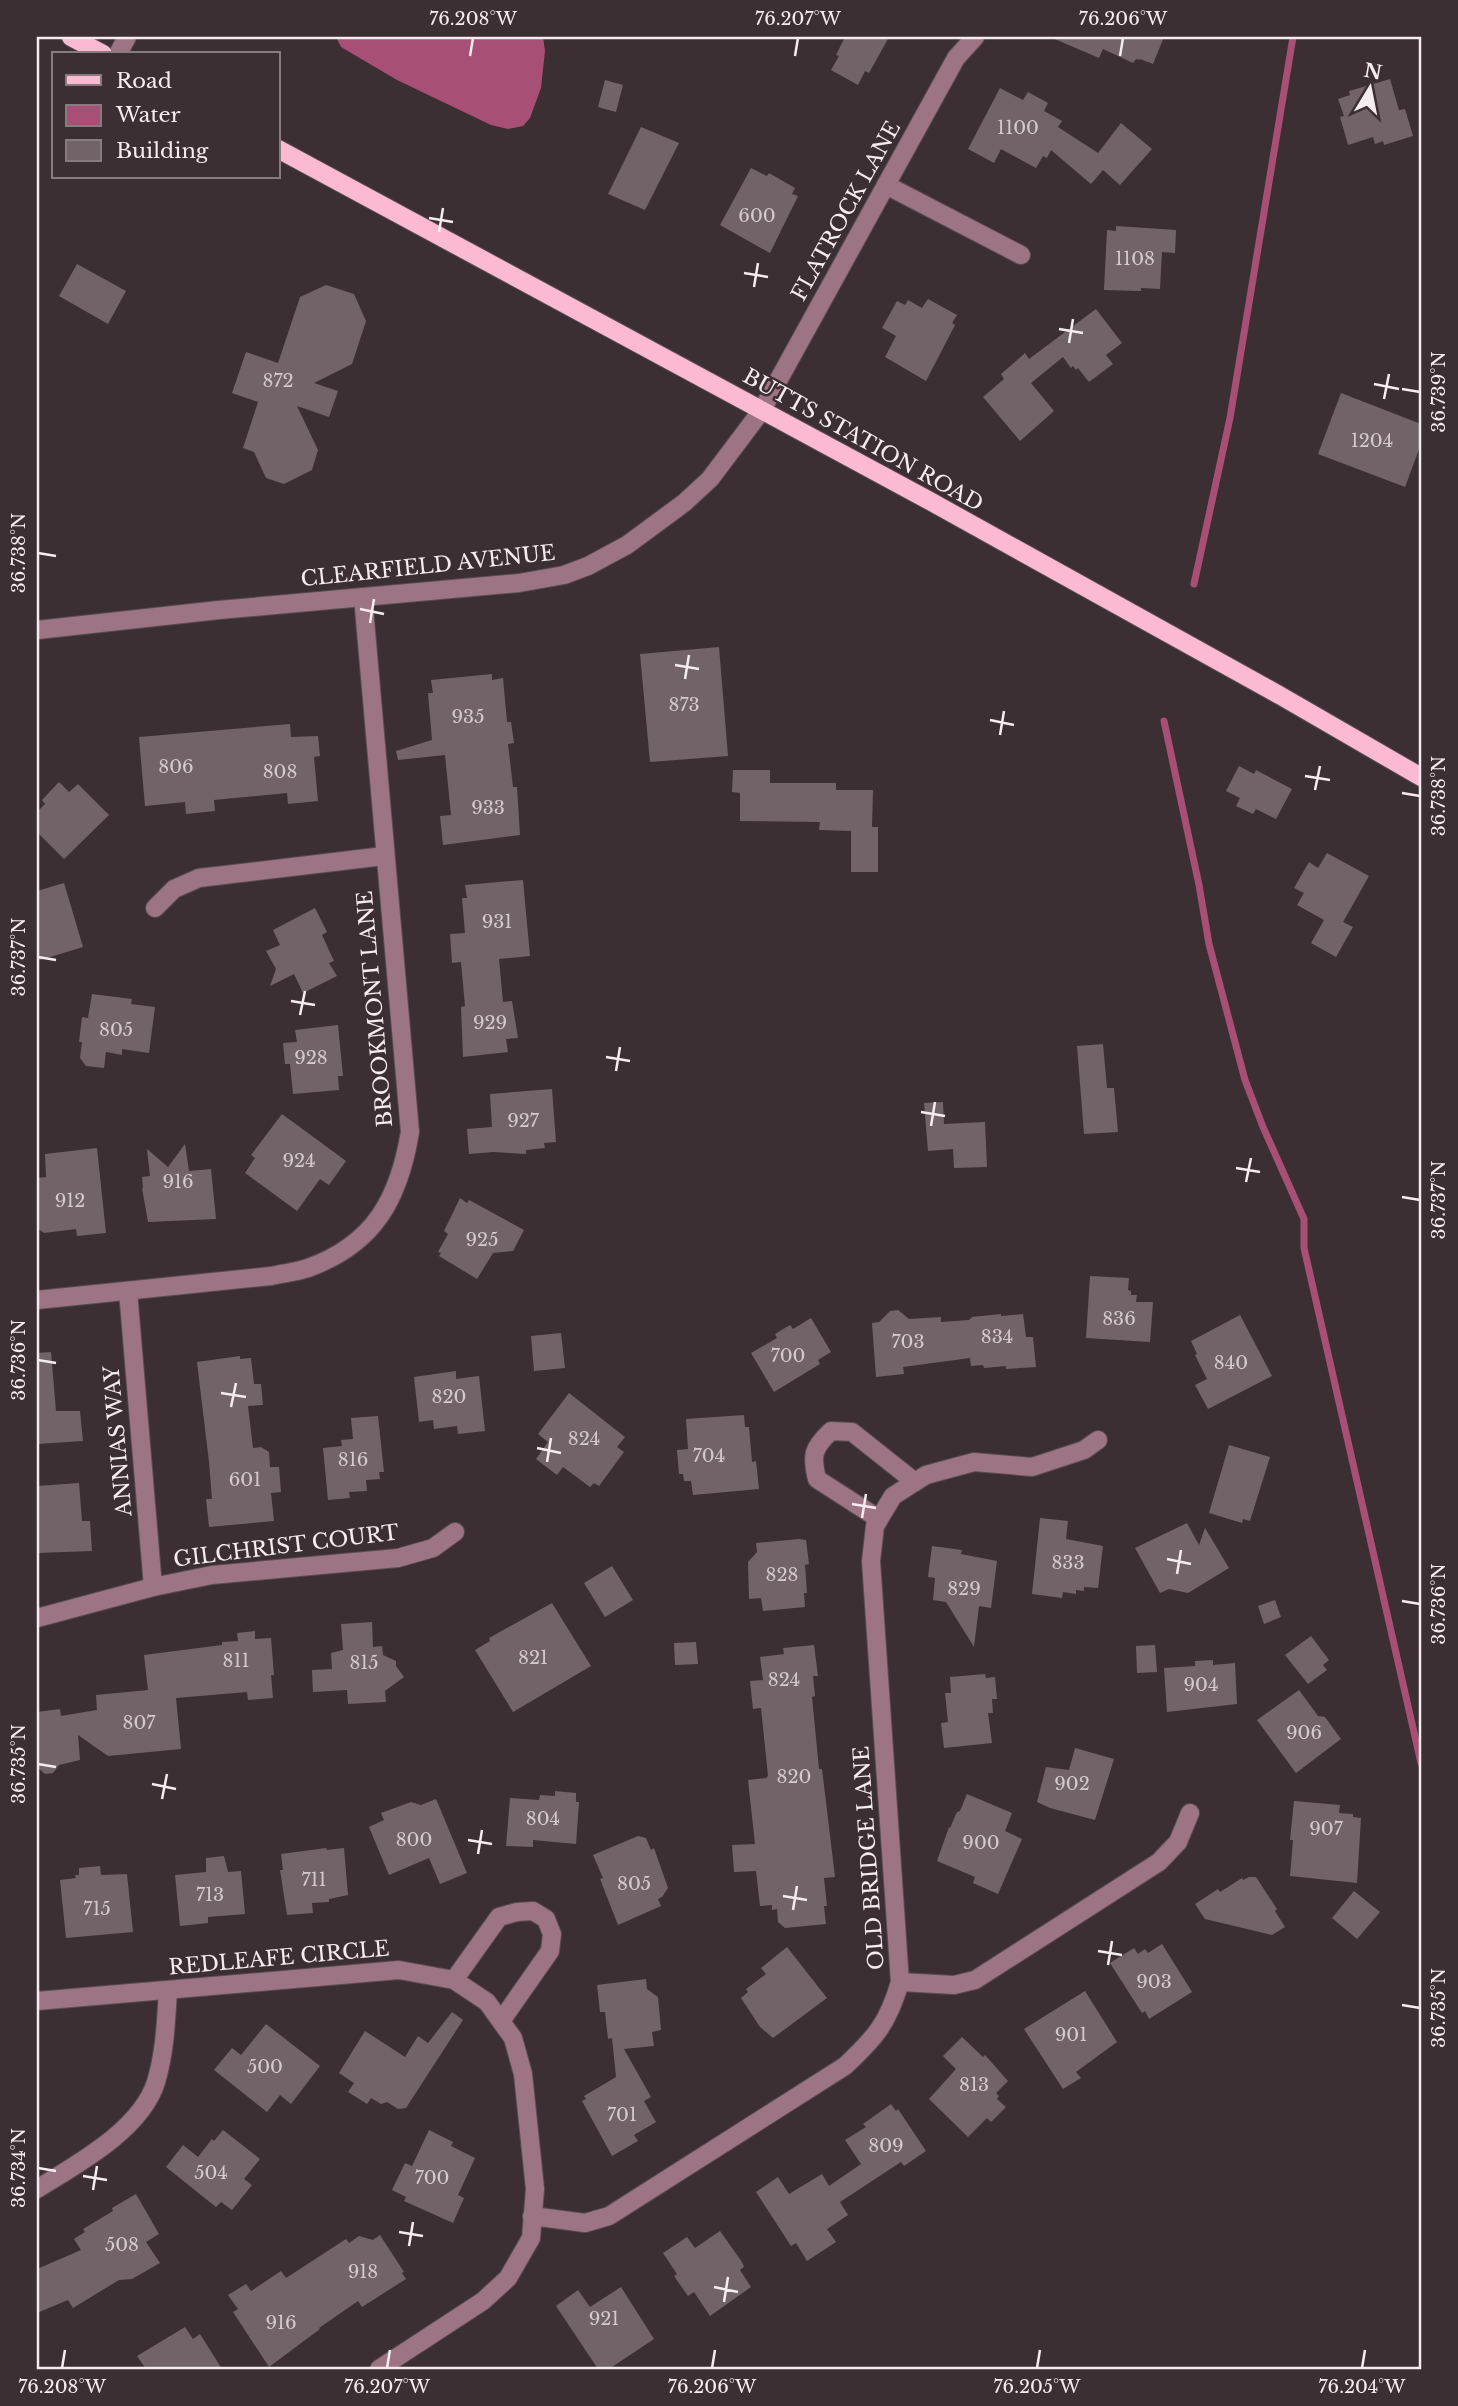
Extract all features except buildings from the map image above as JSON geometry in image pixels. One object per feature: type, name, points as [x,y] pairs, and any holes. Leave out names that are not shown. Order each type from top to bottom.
[{"type":"main road","points":[[71,37],[99,52]]},
{"type":"main road","name":"BUTTS STATION ROAD","points":[[280,150],[762,410],[1281,696],[1421,777]]},
{"type":"street","name":"FLATROCK LANE","points":[[762,410],[957,58],[975,37]]},
{"type":"street","points":[[886,185],[1021,255]]},
{"type":"street","name":"CLEARFIELD AVENUE","points":[[37,630],[519,583],[564,575],[628,545],[684,503],[710,479],[762,410]]},
{"type":"street","name":"BROOKMONT LANE","points":[[37,1300],[271,1276],[307,1269],[340,1253],[368,1231],[391,1202],[404,1168],[410,1132],[362,597]]},
{"type":"street","points":[[155,908],[174,889],[199,878],[384,856]]},
{"type":"street","name":"ANNIAS WAY","points":[[128,1291],[153,1587]]},
{"type":"street","points":[[879,1519],[817,1479],[813,1461],[817,1444],[831,1431],[852,1432],[915,1482]]},
{"type":"street","name":"OLD BRIDGE LANE","points":[[533,2216],[585,2222],[609,2216],[845,2066],[873,2039],[892,2010],[900,1983],[871,1560],[875,1526],[893,1496],[926,1475],[974,1462],[1032,1467],[1084,1450],[1098,1440]]},
{"type":"street","name":"GILCHRIST COURT","points":[[37,1618],[153,1587],[212,1575],[398,1558],[433,1548],[455,1532]]},
{"type":"street","points":[[900,1983],[954,1985],[975,1980],[1160,1862],[1178,1842],[1190,1813]]},
{"type":"street","points":[[454,1980],[499,1917],[533,1911],[545,1919],[552,1934],[550,1951],[501,2021]]},
{"type":"street","name":"REDLEAFE CIRCLE","points":[[37,2001],[399,1970],[454,1980],[487,2002],[513,2038],[523,2074],[535,2189],[531,2238],[508,2278],[483,2301],[379,2369]]},
{"type":"street","points":[[37,2189],[106,2145],[137,2114],[155,2085],[164,2047],[168,1990]]},
{"type":"water","points":[[336,37],[543,37],[545,51],[541,88],[530,118],[523,126],[508,129],[491,125],[397,80],[341,47]]},
{"type":"waterway","points":[[1194,584],[1230,418],[1293,37]]},
{"type":"waterway","points":[[1164,721],[1209,944],[1245,1080],[1304,1219],[1304,1248],[1421,1763]]}]
